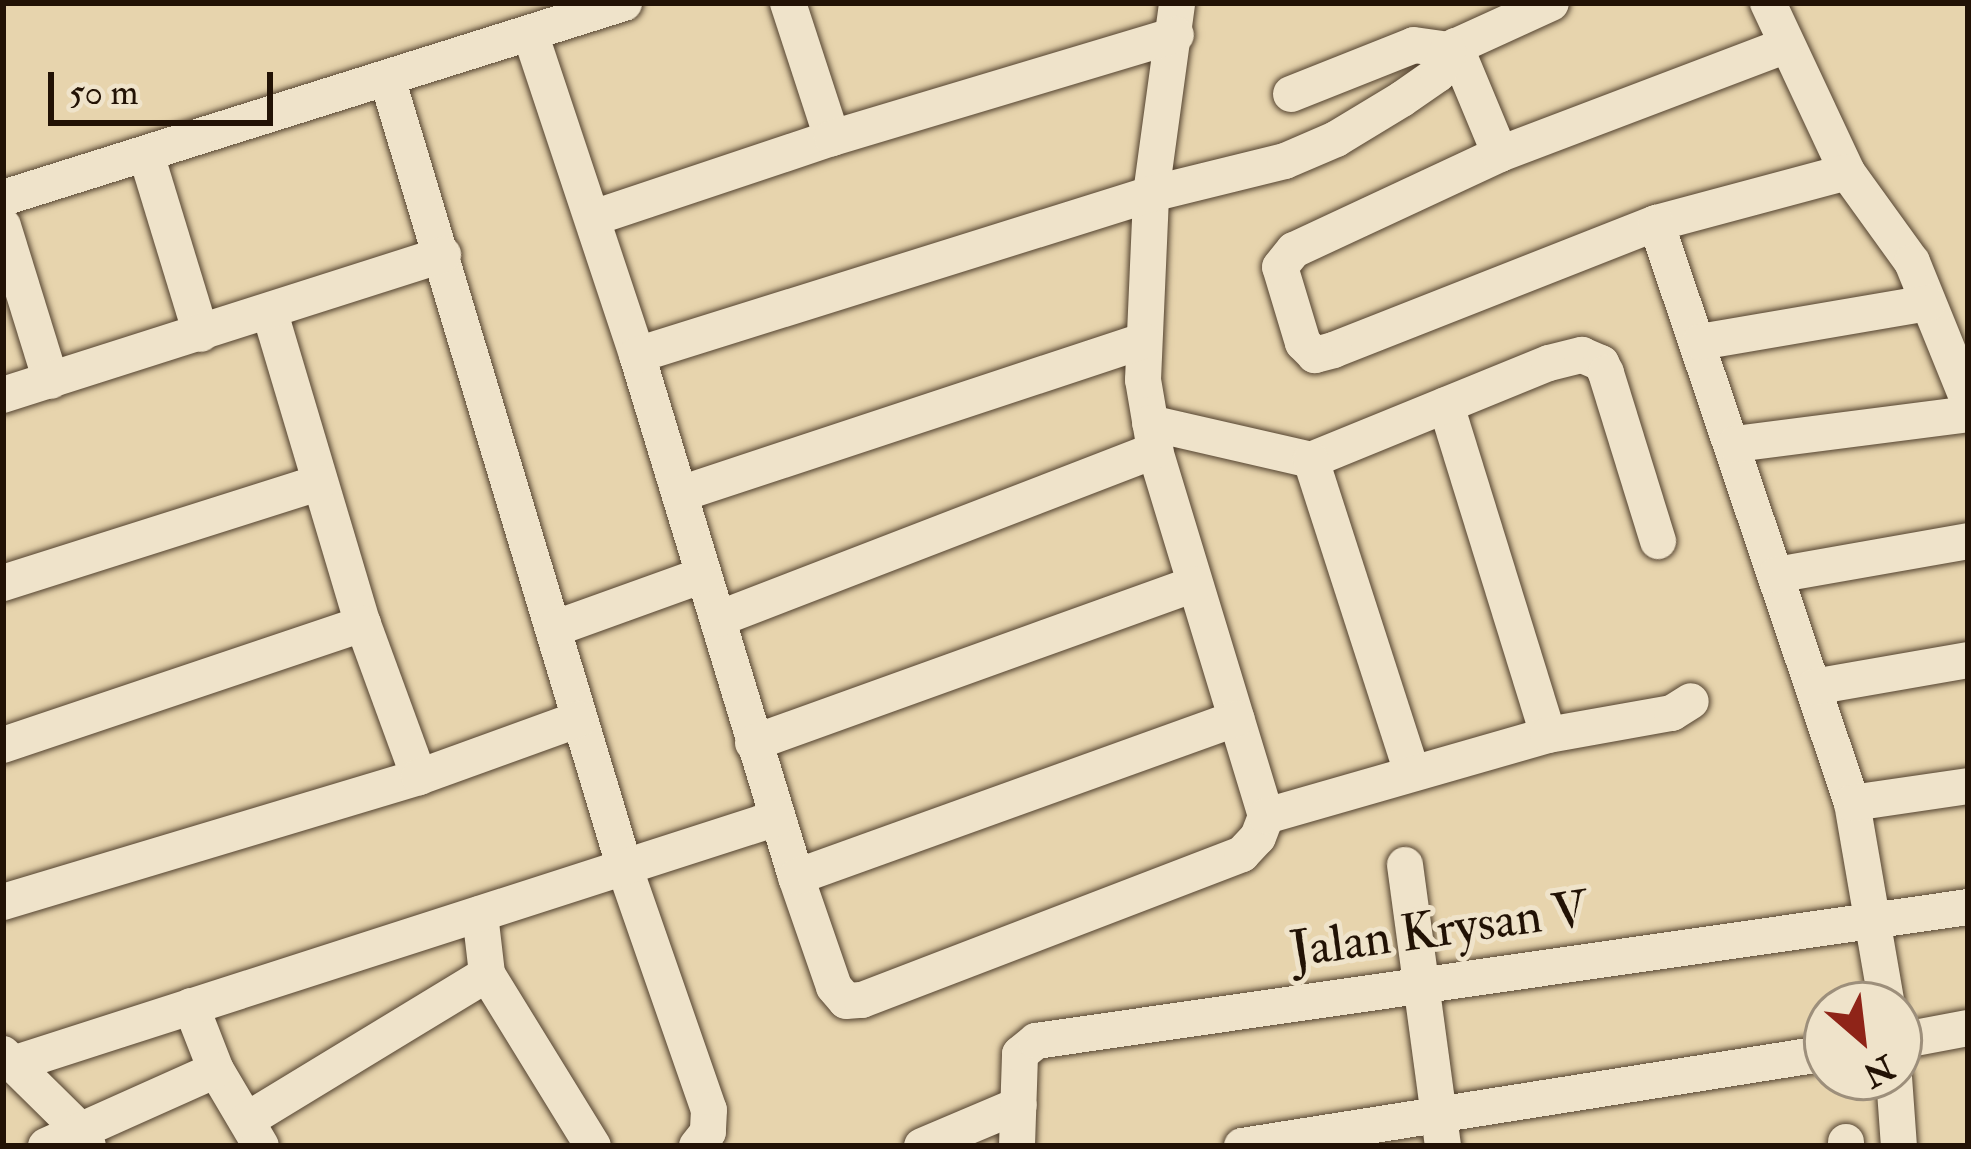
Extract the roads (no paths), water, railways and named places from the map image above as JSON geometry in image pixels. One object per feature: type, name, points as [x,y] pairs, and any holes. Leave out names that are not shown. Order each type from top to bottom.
[{"type":"street","points":[[3,198],[624,3]]},
{"type":"street","points":[[788,3],[832,138]]},
{"type":"street","points":[[1291,94],[1414,45],[1452,48],[1551,3]]},
{"type":"street","points":[[1768,3],[1784,46],[1847,172],[1912,262],[1968,400]]},
{"type":"street","points":[[530,33],[637,355],[796,878],[838,995],[846,1001],[862,1000],[1242,854],[1258,837],[1266,816],[1153,436],[1143,341],[1150,194],[1176,19],[592,218]]},
{"type":"street","points":[[1784,46],[1500,154],[1294,250],[1280,267],[1303,343],[1315,355],[1656,223],[1847,172]]},
{"type":"street","points":[[1452,48],[1500,154]]},
{"type":"street","points":[[637,355],[1150,194],[1285,161],[1336,139],[1438,74],[1452,48]]},
{"type":"street","points":[[387,78],[625,869],[709,1110],[708,1132],[697,1146]]},
{"type":"street","points":[[146,154],[201,334]]},
{"type":"street","points":[[1656,223],[1735,444],[1852,803],[1884,981]]},
{"type":"street","points":[[3,226],[51,381]]},
{"type":"street","points":[[3,395],[442,255]]},
{"type":"street","points":[[1700,342],[1928,303]]},
{"type":"street","points":[[270,313],[363,624],[419,777]]},
{"type":"street","points":[[680,494],[1143,341]]},
{"type":"street","points":[[718,619],[1153,436],[1311,460],[1571,356],[1601,363],[1658,541]]},
{"type":"street","points":[[1446,405],[1548,736]]},
{"type":"street","points":[[1735,444],[1968,414]]},
{"type":"street","points":[[1311,460],[1412,772]]},
{"type":"street","points":[[3,583],[319,483]]},
{"type":"street","points":[[1776,575],[1968,541]]},
{"type":"street","points":[[556,628],[703,575]]},
{"type":"street","points":[[753,743],[1194,584]]},
{"type":"street","points":[[3,745],[363,624]]},
{"type":"street","points":[[1814,688],[1968,660]]},
{"type":"street","points":[[1266,816],[1548,736],[1672,713],[1691,701]]},
{"type":"street","points":[[3,902],[419,777],[579,719]]},
{"type":"street","points":[[796,878],[1235,719]]},
{"type":"street","points":[[1852,803],[1968,786]]},
{"type":"street","points":[[215,1070],[70,1140],[8,1059],[191,1006],[777,818]]},
{"type":"street","points":[[1405,865],[1425,982],[1442,1130]]},
{"type":"street","name":"Jalan Krysan V","points":[[1017,1146],[1020,1054],[1036,1041],[1968,907]]},
{"type":"street","points":[[481,914],[487,974],[593,1146]]},
{"type":"street","points":[[191,1006],[215,1070],[254,1133],[487,974]]},
{"type":"street","points":[[1923,1036],[1968,1028]]},
{"type":"street","points":[[1242,1146],[1442,1130],[1803,1058]]},
{"type":"street","points":[[1896,1101],[1899,1146]]},
{"type":"street","points":[[922,1146],[1018,1105]]}]
